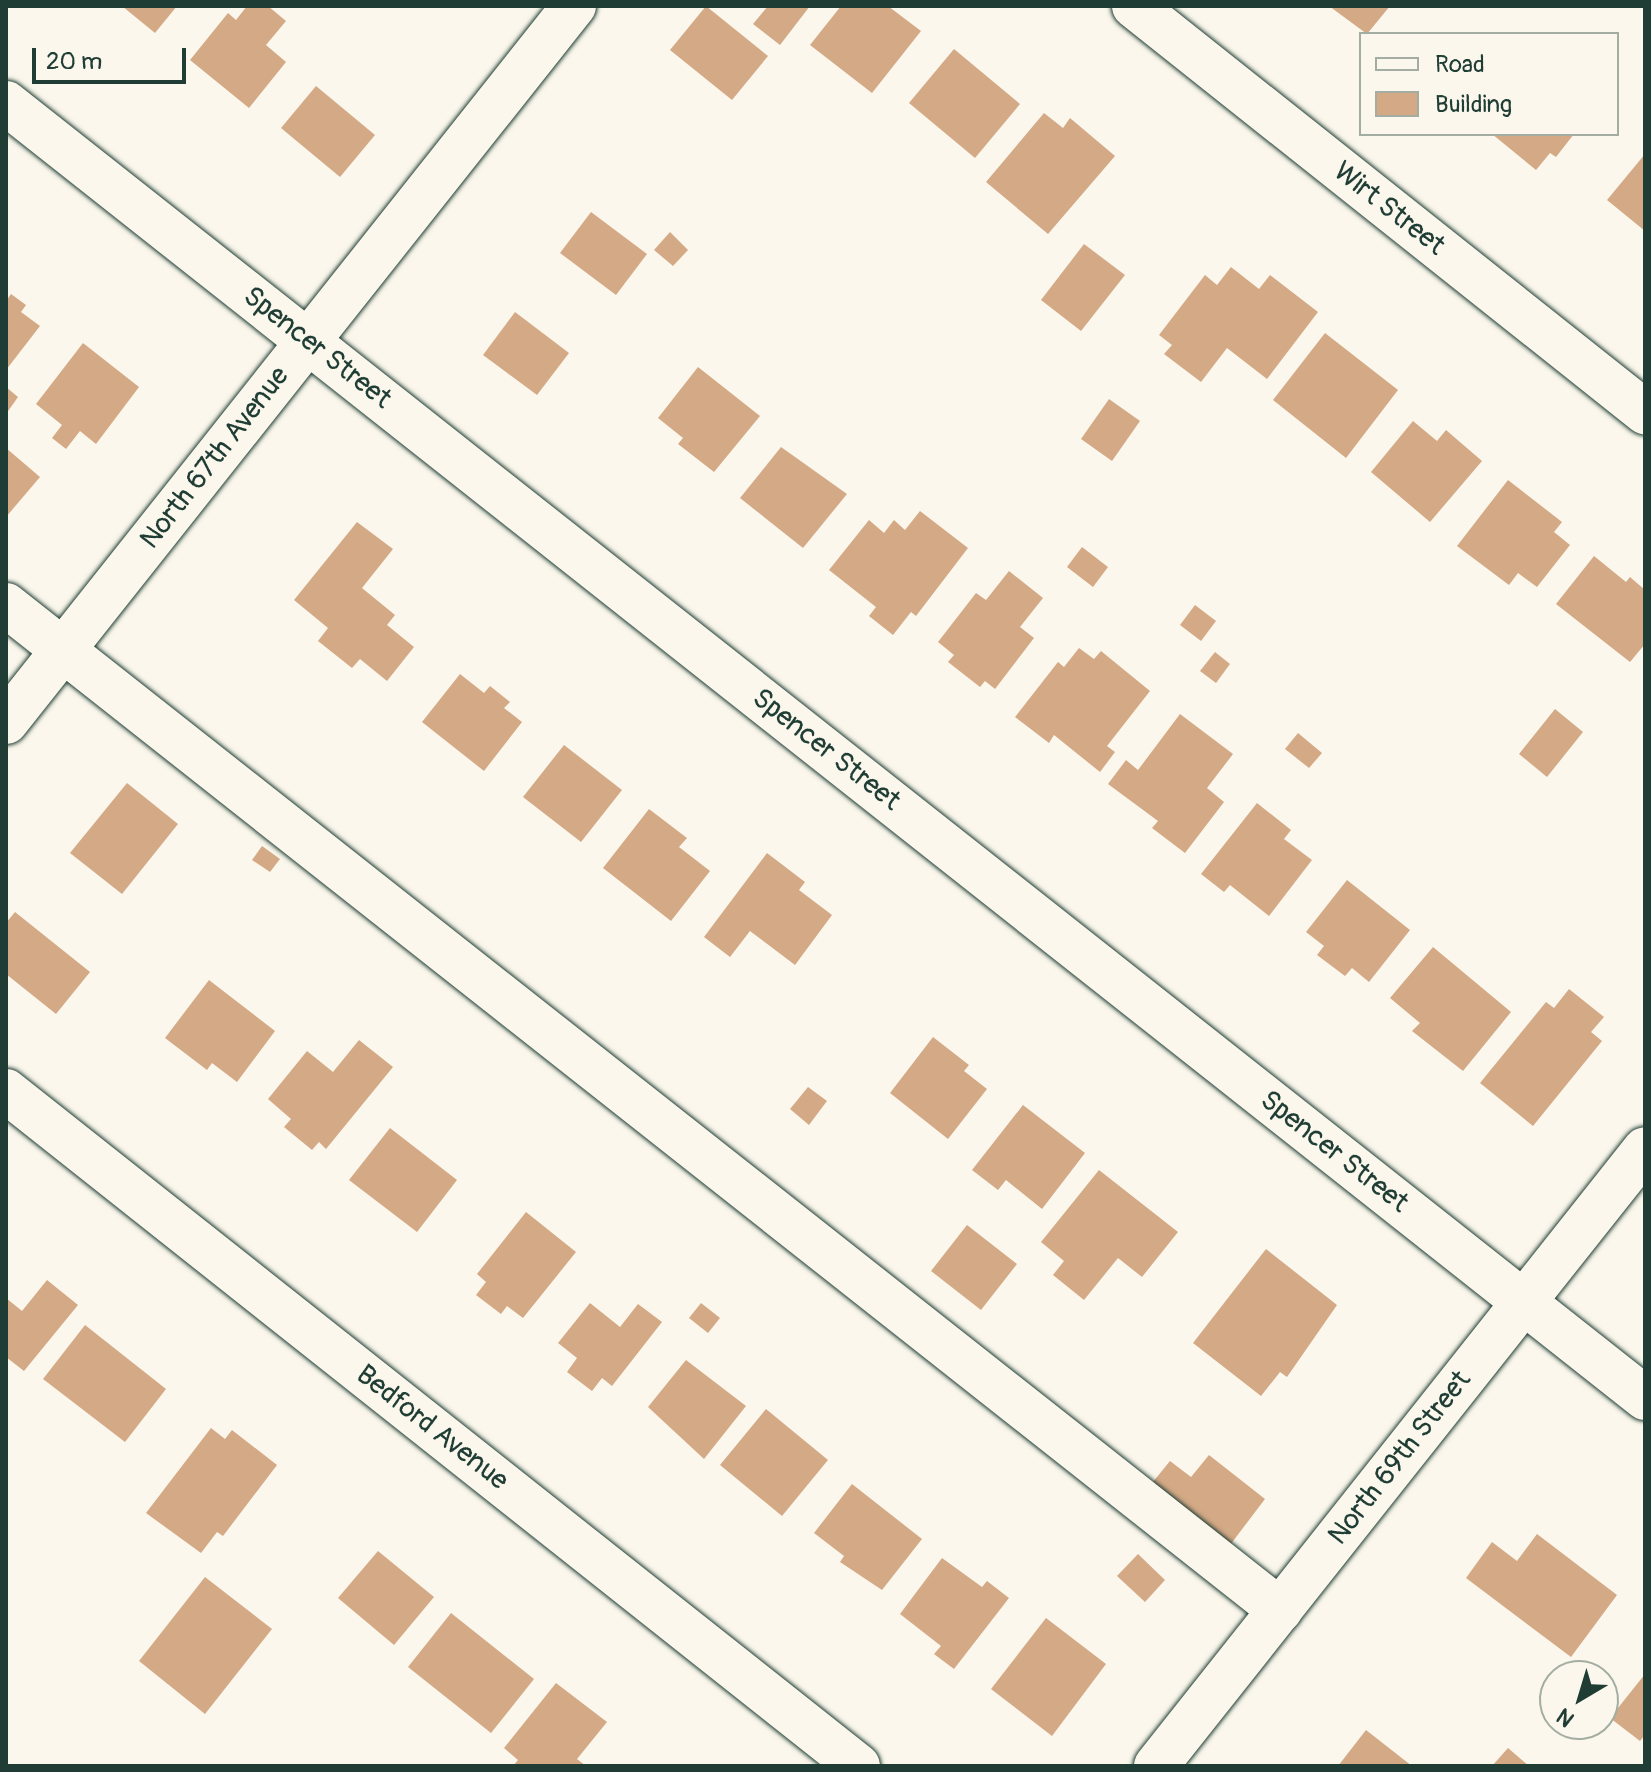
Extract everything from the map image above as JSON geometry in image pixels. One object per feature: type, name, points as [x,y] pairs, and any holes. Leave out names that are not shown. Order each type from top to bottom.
[{"type":"street","name":"North 67th Avenue","points":[[6,722],[574,6]]},
{"type":"street","name":"Wirt Street","points":[[1134,6],[1645,412]]},
{"type":"street","name":"Spencer Street","points":[[6,103],[1645,1398]]},
{"type":"street","points":[[6,605],[1280,1610]]},
{"type":"street","name":"Bedford Avenue","points":[[6,1091],[858,1766]]},
{"type":"street","name":"North 69th Street","points":[[1156,1766],[1645,1149]]},
{"type":"building","points":[[122,6],[177,6],[155,33]]},
{"type":"building","points":[[247,6],[268,6],[286,21],[266,45],[286,62],[249,108],[190,60],[228,13],[236,20]]},
{"type":"building","points":[[706,6],[768,56],[732,100],[670,50]]},
{"type":"building","points":[[768,6],[810,6],[780,45],[753,24]]},
{"type":"building","points":[[841,6],[888,6],[921,31],[872,93],[810,45]]},
{"type":"building","points":[[1329,6],[1390,6],[1369,32]]},
{"type":"building","points":[[954,49],[1020,104],[975,158],[909,103]]},
{"type":"building","points":[[316,86],[375,135],[340,177],[281,128]]},
{"type":"building","points":[[1044,113],[1063,128],[1070,118],[1115,156],[1048,234],[986,182]]},
{"type":"building","points":[[1494,136],[1572,136],[1556,157],[1550,153],[1536,170]]},
{"type":"building","points":[[1645,154],[1645,231],[1607,200]]},
{"type":"building","points":[[591,212],[647,254],[616,295],[560,253]]},
{"type":"building","points":[[670,232],[688,250],[673,266],[654,250]]},
{"type":"building","points":[[1084,244],[1125,275],[1081,331],[1041,300]]},
{"type":"building","points":[[1231,267],[1259,289],[1270,275],[1318,312],[1267,379],[1227,348],[1201,382],[1164,354],[1172,345],[1159,335],[1205,275],[1217,285]]},
{"type":"building","points":[[11,294],[26,305],[21,312],[40,326],[6,370],[6,301]]},
{"type":"building","points":[[515,312],[569,353],[537,395],[483,355]]},
{"type":"building","points":[[1325,333],[1398,390],[1346,458],[1273,400]]},
{"type":"building","points":[[83,343],[139,387],[96,444],[80,431],[66,449],[52,438],[62,425],[36,404]]},
{"type":"building","points":[[698,367],[760,416],[714,472],[678,444],[683,438],[658,418]]},
{"type":"building","points":[[6,387],[18,397],[6,414]]},
{"type":"building","points":[[1109,399],[1140,421],[1112,461],[1081,439]]},
{"type":"building","points":[[1413,421],[1437,441],[1446,430],[1482,461],[1430,522],[1371,472]]},
{"type":"building","points":[[781,447],[847,494],[803,548],[740,498]]},
{"type":"building","points":[[6,448],[40,477],[6,517]]},
{"type":"building","points":[[1508,480],[1562,522],[1554,532],[1570,545],[1537,587],[1518,573],[1509,585],[1457,546]]},
{"type":"building","points":[[920,511],[968,548],[916,616],[911,612],[893,635],[869,616],[876,607],[829,570],[869,520],[884,533],[894,520],[905,530]]},
{"type":"building","points":[[357,522],[393,549],[362,588],[395,615],[387,625],[414,647],[387,681],[360,659],[352,668],[318,641],[328,628],[294,600]]},
{"type":"building","points":[[1082,547],[1108,567],[1093,587],[1067,567]]},
{"type":"building","points":[[1594,556],[1626,582],[1630,577],[1645,590],[1645,644],[1630,662],[1556,604]]},
{"type":"building","points":[[1009,571],[1043,598],[1020,627],[1034,638],[995,689],[985,681],[980,687],[948,662],[954,655],[938,642],[976,593],[986,600]]},
{"type":"building","points":[[1195,605],[1216,621],[1201,641],[1180,625]]},
{"type":"building","points":[[1079,648],[1094,659],[1101,651],[1150,691],[1107,746],[1115,752],[1100,772],[1054,735],[1049,743],[1015,717],[1058,662],[1064,667]]},
{"type":"building","points":[[1215,652],[1230,664],[1216,683],[1200,671]]},
{"type":"building","points":[[460,674],[484,693],[490,686],[510,702],[504,708],[522,722],[484,771],[422,722]]},
{"type":"building","points":[[1555,709],[1583,732],[1547,777],[1519,754]]},
{"type":"building","points":[[1180,714],[1233,754],[1207,788],[1224,802],[1185,853],[1152,828],[1158,821],[1108,784],[1126,760],[1138,770]]},
{"type":"building","points":[[1298,733],[1322,753],[1309,768],[1285,749]]},
{"type":"building","points":[[564,745],[622,790],[581,842],[523,797]]},
{"type":"building","points":[[127,783],[178,824],[122,894],[70,853]]},
{"type":"building","points":[[1257,803],[1291,830],[1284,839],[1312,860],[1269,916],[1230,885],[1224,892],[1201,874]]},
{"type":"building","points":[[649,809],[687,838],[679,847],[710,871],[671,921],[603,868]]},
{"type":"building","points":[[262,846],[280,859],[270,872],[252,860]]},
{"type":"building","points":[[767,853],[805,882],[799,890],[832,915],[795,965],[750,931],[730,957],[704,937]]},
{"type":"building","points":[[1347,880],[1410,930],[1369,982],[1352,968],[1345,976],[1317,955],[1324,946],[1306,932]]},
{"type":"building","points":[[15,912],[90,972],[56,1014],[6,974],[6,923]]},
{"type":"building","points":[[1433,947],[1511,1012],[1463,1071],[1412,1031],[1420,1023],[1390,998]]},
{"type":"building","points":[[209,980],[275,1031],[237,1082],[212,1063],[207,1070],[165,1038]]},
{"type":"building","points":[[1569,989],[1604,1017],[1591,1032],[1602,1041],[1533,1126],[1480,1083],[1546,1002],[1554,1008]]},
{"type":"building","points":[[933,1037],[969,1065],[964,1071],[987,1089],[948,1139],[890,1093]]},
{"type":"building","points":[[359,1040],[393,1067],[326,1149],[319,1142],[312,1150],[284,1127],[291,1119],[268,1099],[307,1051],[333,1072]]},
{"type":"building","points":[[808,1087],[827,1101],[809,1125],[790,1109]]},
{"type":"building","points":[[1023,1105],[1085,1153],[1042,1209],[1006,1180],[998,1190],[972,1170]]},
{"type":"building","points":[[390,1128],[457,1180],[417,1232],[349,1180]]},
{"type":"building","points":[[1099,1170],[1178,1232],[1142,1277],[1118,1258],[1084,1300],[1053,1275],[1064,1261],[1041,1242]]},
{"type":"building","points":[[526,1212],[576,1252],[523,1318],[507,1306],[501,1314],[476,1295],[486,1282],[477,1274]]},
{"type":"building","points":[[967,1225],[1017,1264],[981,1310],[931,1271]]},
{"type":"building","points":[[1266,1249],[1337,1305],[1287,1377],[1280,1372],[1261,1396],[1193,1343]]},
{"type":"building","points":[[47,1280],[78,1305],[24,1371],[6,1357],[6,1298],[22,1311]]},
{"type":"building","points":[[590,1303],[620,1327],[638,1304],[662,1322],[612,1386],[602,1378],[592,1391],[567,1372],[577,1358],[558,1343]]},
{"type":"building","points":[[701,1303],[720,1318],[708,1333],[689,1318]]},
{"type":"building","points":[[85,1325],[166,1389],[125,1442],[43,1379]]},
{"type":"building","points":[[686,1360],[746,1406],[704,1459],[648,1407]]},
{"type":"building","points":[[766,1409],[828,1460],[782,1516],[720,1465]]},
{"type":"building","points":[[211,1428],[225,1439],[232,1430],[277,1465],[223,1536],[217,1532],[201,1553],[146,1513]]},
{"type":"building","points":[[1209,1455],[1265,1499],[1227,1549],[1148,1488],[1170,1461],[1191,1477]]},
{"type":"building","points":[[852,1484],[922,1539],[882,1590],[840,1562],[844,1556],[814,1533]]},
{"type":"building","points":[[1537,1534],[1617,1595],[1571,1657],[1466,1578],[1492,1542],[1517,1561]]},
{"type":"building","points":[[378,1551],[434,1597],[394,1645],[338,1598]]},
{"type":"building","points":[[1138,1554],[1165,1580],[1145,1602],[1117,1576]]},
{"type":"building","points":[[942,1558],[982,1587],[987,1581],[1009,1598],[954,1669],[934,1654],[941,1646],[900,1614]]},
{"type":"building","points":[[205,1577],[272,1629],[205,1714],[139,1661]]},
{"type":"building","points":[[451,1613],[534,1679],[491,1733],[408,1667]]},
{"type":"building","points":[[1046,1618],[1106,1664],[1052,1736],[991,1689]]},
{"type":"building","points":[[1645,1674],[1645,1735],[1640,1741],[1619,1725],[1619,1707]]},
{"type":"building","points":[[556,1683],[607,1722],[577,1759],[586,1766],[513,1766],[518,1760],[504,1748]]},
{"type":"building","points":[[1366,1730],[1412,1766],[1338,1766]]},
{"type":"building","points":[[1508,1748],[1529,1766],[1492,1766]]}]
